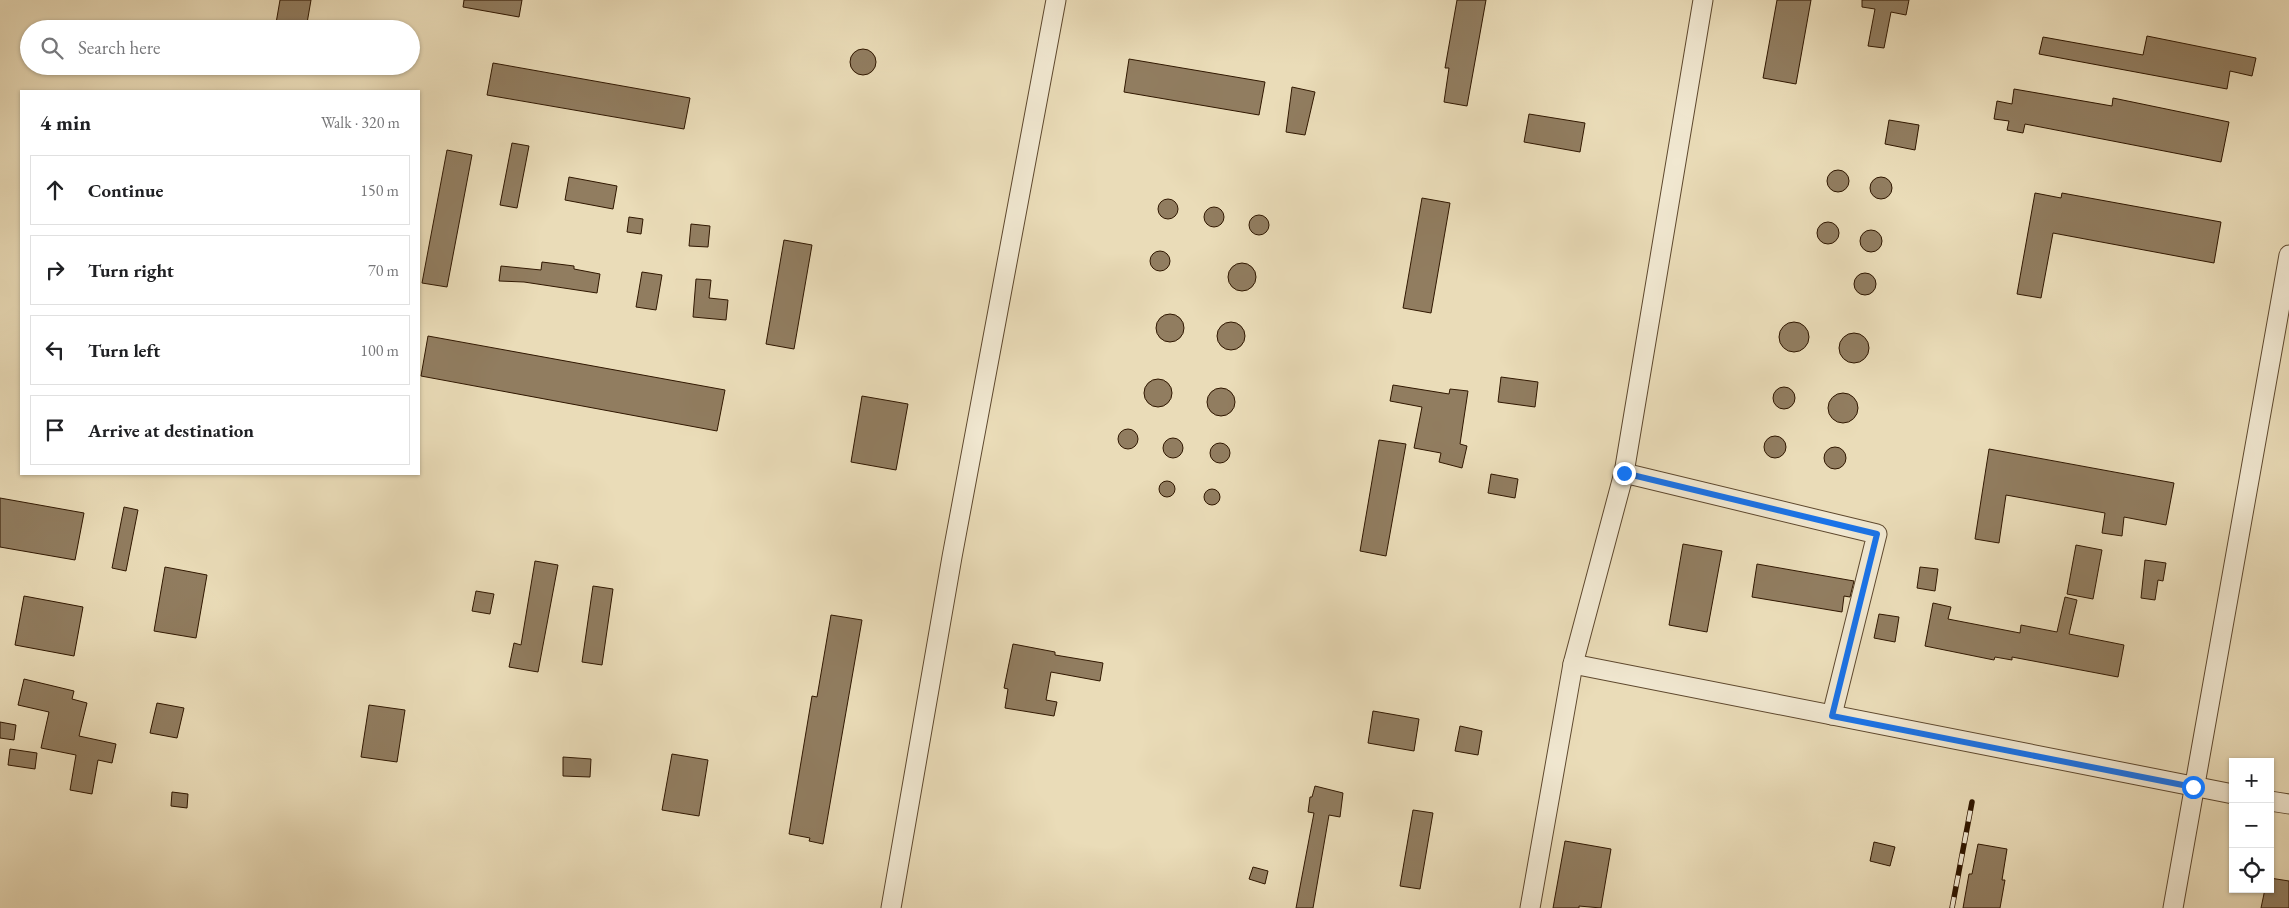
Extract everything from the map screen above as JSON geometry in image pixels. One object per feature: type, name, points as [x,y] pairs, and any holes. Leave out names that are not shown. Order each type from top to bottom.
[{"type":"lane","points":[[891,908],[954,547],[1056,0]]},
{"type":"lane","points":[[1530,908],[1573,664],[1624,473],[1703,0]]},
{"type":"lane","points":[[2173,908],[2289,255]]},
{"type":"lane","points":[[1624,473],[1877,534],[1832,716]]},
{"type":"lane","points":[[1573,664],[2229,793]]},
{"type":"lane","points":[[2274,802],[2289,804]]},
{"type":"building","points":[[280,0],[311,0],[308,20],[277,20]]},
{"type":"building","points":[[464,0],[522,0],[519,17],[463,7]]},
{"type":"building","points":[[1457,0],[1486,0],[1467,106],[1444,102],[1449,68],[1445,68]]},
{"type":"building","points":[[1777,0],[1811,0],[1796,84],[1763,78]]},
{"type":"building","points":[[1862,0],[1909,0],[1906,15],[1891,12],[1884,48],[1868,46],[1875,9],[1862,7]]},
{"type":"building","points":[[2147,36],[2256,58],[2252,76],[2230,71],[2227,89],[2039,54],[2043,37],[2143,55]]},
{"type":"building","points":[[863,49],[872,53],[876,62],[872,71],[863,75],[854,71],[850,62],[854,53]]},
{"type":"building","points":[[1129,59],[1265,82],[1259,115],[1124,92]]},
{"type":"building","points":[[493,63],[690,98],[684,129],[487,95]]},
{"type":"building","points":[[1292,87],[1315,92],[1305,135],[1286,132]]},
{"type":"building","points":[[2014,89],[2112,106],[2113,98],[2229,122],[2221,162],[2025,124],[2023,133],[2007,130],[2009,121],[1994,119],[1997,101],[2012,104]]},
{"type":"building","points":[[1529,114],[1585,123],[1580,152],[1524,142]]},
{"type":"building","points":[[1889,120],[1919,125],[1915,150],[1885,144]]},
{"type":"building","points":[[512,143],[529,146],[517,208],[500,205]]},
{"type":"building","points":[[447,150],[472,155],[447,287],[422,283]]},
{"type":"building","points":[[1834,170],[1842,170],[1849,177],[1849,185],[1842,192],[1834,192],[1827,185],[1827,177]]},
{"type":"building","points":[[569,177],[617,186],[613,209],[565,200]]},
{"type":"building","points":[[1881,177],[1889,180],[1892,188],[1889,196],[1881,199],[1873,196],[1870,188],[1873,180]]},
{"type":"building","points":[[2035,193],[2061,198],[2062,193],[2221,222],[2214,263],[2053,233],[2041,298],[2017,294]]},
{"type":"building","points":[[1422,198],[1450,203],[1431,313],[1403,308]]},
{"type":"building","points":[[1168,199],[1175,202],[1178,209],[1175,216],[1168,219],[1161,216],[1158,209],[1161,202]]},
{"type":"building","points":[[1214,207],[1221,210],[1224,217],[1221,224],[1214,227],[1207,224],[1204,217],[1207,210]]},
{"type":"building","points":[[1259,215],[1266,218],[1269,225],[1266,232],[1259,235],[1252,232],[1249,225],[1252,218]]},
{"type":"building","points":[[629,217],[643,219],[641,234],[627,232]]},
{"type":"building","points":[[1828,222],[1836,225],[1839,233],[1836,241],[1828,244],[1820,241],[1817,233],[1820,225]]},
{"type":"building","points":[[691,224],[710,226],[708,247],[689,246]]},
{"type":"building","points":[[1867,230],[1875,230],[1882,237],[1882,245],[1875,252],[1867,252],[1860,245],[1860,237]]},
{"type":"building","points":[[784,240],[812,245],[794,349],[766,344]]},
{"type":"building","points":[[1160,251],[1167,254],[1170,261],[1167,268],[1160,271],[1153,268],[1150,261],[1153,254]]},
{"type":"building","points":[[542,262],[574,266],[574,269],[600,274],[597,293],[524,282],[499,281],[501,266],[541,270]]},
{"type":"building","points":[[1242,263],[1252,267],[1256,277],[1252,287],[1242,291],[1232,287],[1228,277],[1232,267]]},
{"type":"building","points":[[642,272],[662,275],[656,310],[636,307]]},
{"type":"building","points":[[1865,273],[1873,276],[1876,284],[1873,292],[1865,295],[1857,292],[1854,284],[1857,276]]},
{"type":"building","points":[[696,279],[711,280],[709,298],[728,300],[726,320],[693,317]]},
{"type":"building","points":[[1170,314],[1180,318],[1184,328],[1180,338],[1170,342],[1160,338],[1156,328],[1160,318]]},
{"type":"building","points":[[1231,322],[1241,326],[1245,336],[1241,346],[1231,350],[1221,346],[1217,336],[1221,326]]},
{"type":"building","points":[[1794,322],[1805,326],[1809,337],[1805,348],[1794,352],[1783,348],[1779,337],[1783,326]]},
{"type":"building","points":[[1854,333],[1865,337],[1869,348],[1865,359],[1854,363],[1843,359],[1839,348],[1843,337]]},
{"type":"building","points":[[428,336],[725,390],[717,431],[421,376]]},
{"type":"building","points":[[1501,377],[1538,382],[1535,407],[1498,402]]},
{"type":"building","points":[[1158,379],[1168,383],[1172,393],[1168,403],[1158,407],[1148,403],[1144,393],[1148,383]]},
{"type":"building","points":[[1393,385],[1449,394],[1450,389],[1468,391],[1460,444],[1467,446],[1462,468],[1439,462],[1441,453],[1414,448],[1422,407],[1390,401]]},
{"type":"building","points":[[1784,387],[1792,390],[1795,398],[1792,406],[1784,409],[1776,406],[1773,398],[1776,390]]},
{"type":"building","points":[[1221,388],[1231,392],[1235,402],[1231,412],[1221,416],[1211,412],[1207,402],[1211,392]]},
{"type":"building","points":[[1843,393],[1854,397],[1858,408],[1854,419],[1843,423],[1832,419],[1828,408],[1832,397]]},
{"type":"building","points":[[862,396],[908,404],[896,470],[851,462]]},
{"type":"building","points":[[1128,429],[1135,432],[1138,439],[1135,446],[1128,449],[1121,446],[1118,439],[1121,432]]},
{"type":"building","points":[[1775,436],[1783,439],[1786,447],[1783,455],[1775,458],[1767,455],[1764,447],[1767,439]]},
{"type":"building","points":[[1173,438],[1180,441],[1183,448],[1180,455],[1173,458],[1166,455],[1163,448],[1166,441]]},
{"type":"building","points":[[1379,440],[1406,444],[1386,556],[1360,551]]},
{"type":"building","points":[[1220,443],[1227,446],[1230,453],[1227,460],[1220,463],[1213,460],[1210,453],[1213,446]]},
{"type":"building","points":[[1835,447],[1843,450],[1846,458],[1843,466],[1835,469],[1827,466],[1824,458],[1827,450]]},
{"type":"building","points":[[1989,449],[2174,483],[2166,525],[2124,517],[2122,536],[2102,533],[2105,513],[2006,495],[1999,543],[1975,539]]},
{"type":"building","points":[[1491,474],[1518,479],[1515,498],[1488,493]]},
{"type":"building","points":[[1167,481],[1175,489],[1167,497],[1159,489]]},
{"type":"building","points":[[1212,489],[1220,497],[1212,505],[1204,497]]},
{"type":"building","points":[[0,498],[84,513],[75,560],[0,547]]},
{"type":"building","points":[[124,507],[138,510],[126,571],[112,568]]},
{"type":"building","points":[[1683,544],[1722,551],[1707,632],[1669,625]]},
{"type":"building","points":[[2076,545],[2102,550],[2093,599],[2067,594]]},
{"type":"building","points":[[2145,560],[2166,563],[2163,581],[2158,580],[2155,600],[2141,598]]},
{"type":"building","points":[[535,561],[558,565],[538,672],[509,667],[514,643],[521,645]]},
{"type":"building","points":[[1757,564],[1854,581],[1850,597],[1844,596],[1842,612],[1752,597]]},
{"type":"building","points":[[165,567],[207,575],[196,638],[154,631]]},
{"type":"building","points":[[1920,567],[1938,569],[1935,591],[1917,588]]},
{"type":"building","points":[[593,586],[613,589],[602,665],[582,662]]},
{"type":"building","points":[[476,591],[494,594],[490,614],[472,611]]},
{"type":"building","points":[[24,596],[83,607],[74,656],[15,645]]},
{"type":"building","points":[[2065,597],[2077,600],[2069,634],[2124,645],[2118,677],[2012,657],[2012,660],[1995,657],[1994,660],[1925,646],[1933,603],[1951,607],[1948,619],[2020,633],[2021,625],[2057,632]]},
{"type":"building","points":[[1879,614],[1899,617],[1895,642],[1874,638]]},
{"type":"building","points":[[831,615],[862,620],[823,844],[809,841],[810,838],[789,834],[812,696],[817,697]]},
{"type":"building","points":[[1013,644],[1055,652],[1055,655],[1103,663],[1100,681],[1051,672],[1046,700],[1057,702],[1054,716],[1005,708],[1008,689],[1004,688]]},
{"type":"building","points":[[24,679],[74,691],[72,699],[87,703],[79,736],[116,744],[112,763],[98,760],[92,794],[70,790],[76,755],[41,748],[49,712],[18,705]]},
{"type":"building","points":[[157,703],[184,708],[177,738],[150,733]]},
{"type":"building","points":[[369,705],[405,710],[397,762],[361,757]]},
{"type":"building","points":[[1373,711],[1419,719],[1414,751],[1368,743]]},
{"type":"building","points":[[0,722],[16,725],[14,740],[0,738]]},
{"type":"building","points":[[1460,726],[1482,731],[1478,755],[1455,751]]},
{"type":"building","points":[[10,749],[37,753],[35,769],[8,765]]},
{"type":"building","points":[[672,754],[708,760],[699,816],[662,810]]},
{"type":"building","points":[[563,757],[591,759],[590,777],[563,776]]},
{"type":"building","points":[[1315,786],[1343,793],[1340,817],[1329,815],[1313,908],[1296,908],[1314,813],[1308,812],[1310,797],[1312,797]]},
{"type":"building","points":[[172,792],[188,794],[187,808],[171,806]]},
{"type":"building","points":[[1413,810],[1433,813],[1420,889],[1400,886]]},
{"type":"building","points":[[1565,841],[1611,849],[1601,908],[1579,906],[1579,908],[1553,908]]},
{"type":"building","points":[[1874,842],[1895,847],[1890,866],[1870,861]]},
{"type":"building","points":[[1978,844],[2007,849],[2002,880],[2005,880],[2000,908],[1963,908],[1969,874],[1972,874]]},
{"type":"building","points":[[1253,867],[1268,871],[1265,884],[1249,879]]},
{"type":"building","points":[[2274,879],[2289,881],[2289,908],[2261,908],[2264,893],[2274,893]]},
{"type":"railway","points":[[1952,908],[1972,802]]},
{"type":"route","points":[[1624,473],[1877,534],[1832,716],[2193,787]]}]
